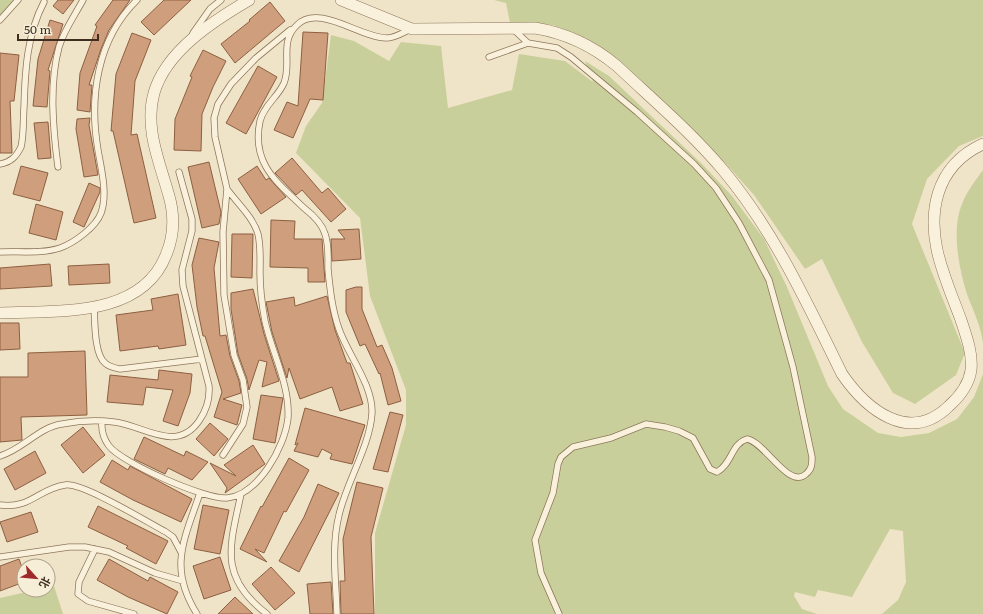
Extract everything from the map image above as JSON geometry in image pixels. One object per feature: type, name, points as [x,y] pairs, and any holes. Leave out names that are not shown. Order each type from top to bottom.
[{"type":"street","points":[[0,313],[94,307],[122,300],[144,286],[159,269],[168,249],[173,232],[173,213],[151,130],[151,106],[154,92],[172,58],[234,9],[249,0]]},
{"type":"street","points":[[341,0],[412,29],[512,28],[552,31],[578,41],[603,54],[705,150],[744,196],[799,285],[842,374],[852,389],[871,407],[895,420],[913,422],[924,421],[936,416],[952,403],[968,380],[971,370],[970,351],[936,248],[934,221],[937,198],[947,173],[964,155],[983,144]]},
{"type":"lane","points":[[0,20],[18,0]]},
{"type":"lane","points":[[58,166],[55,144],[55,72],[59,47],[68,26],[83,0]]},
{"type":"lane","points":[[0,252],[60,248],[84,232],[96,222],[101,214],[104,196],[93,116],[96,83],[107,45],[122,17],[137,0]]},
{"type":"lane","points":[[184,47],[210,9],[221,0]]},
{"type":"lane","points":[[0,164],[10,161],[17,156],[21,147],[25,80],[31,33],[37,15],[44,2]]},
{"type":"lane","points":[[223,456],[243,424],[247,407],[243,380],[234,355],[224,295],[223,232],[227,189],[214,129],[214,118],[218,104],[231,84],[242,72],[298,23],[313,17],[322,17],[366,34],[384,38],[390,38],[412,29]]},
{"type":"lane","points":[[298,23],[290,34],[286,44],[284,83],[266,106],[260,122],[260,147],[262,160],[272,177],[314,217],[325,234],[332,306],[346,346],[367,387],[371,402],[370,426],[345,494],[335,530],[337,614]]},
{"type":"lane","points":[[512,28],[528,43]]},
{"type":"lane","points":[[489,57],[528,43],[557,48],[571,57],[637,112],[694,164],[716,188],[739,223],[769,280],[793,367],[812,457],[812,464],[808,473],[799,478],[793,477],[782,469],[760,444],[747,439],[737,445],[724,468],[717,472],[710,469],[693,438],[665,427],[646,424],[611,438],[573,447],[566,452],[558,464],[553,493],[534,540],[541,573],[559,614]]},
{"type":"lane","points":[[0,456],[15,450],[50,428],[61,424],[102,421],[124,424],[157,436],[175,436],[184,433],[197,424],[208,401],[209,386],[183,286],[182,270],[192,231],[192,219],[179,172]]},
{"type":"lane","points":[[102,421],[101,431],[103,438],[110,448],[121,456],[200,493],[213,497],[228,498],[242,494],[256,483],[273,459],[285,431],[288,419],[285,389],[269,339],[264,316],[261,295],[260,247],[257,233],[251,221],[227,189]]},
{"type":"lane","points":[[94,307],[100,355],[105,363],[113,368],[120,369],[202,359]]},
{"type":"lane","points":[[0,505],[20,505],[49,489],[72,484],[166,532],[174,537],[181,552]]},
{"type":"lane","points":[[198,614],[192,605],[180,571],[181,552],[200,493]]},
{"type":"lane","points":[[242,494],[230,547],[232,568],[240,586],[246,594],[267,614]]},
{"type":"lane","points":[[0,557],[69,547],[95,549],[109,552],[155,573],[183,581]]},
{"type":"lane","points":[[95,549],[79,582],[78,594],[88,601],[134,614]]},
{"type":"green space","points":[[0,0],[15,0],[0,15]]},
{"type":"green space","points":[[494,0],[983,0],[983,136],[959,146],[927,179],[912,224],[965,353],[956,375],[915,404],[893,393],[862,342],[822,259],[805,269],[754,195],[727,165],[614,57],[586,38],[553,25],[510,23],[506,3]]},
{"type":"green space","points":[[331,35],[354,41],[389,61],[401,42],[441,46],[448,108],[512,90],[519,54],[565,61],[593,82],[585,61],[609,76],[702,164],[732,196],[764,239],[787,287],[828,386],[843,409],[878,433],[901,437],[929,433],[957,419],[974,397],[983,374],[983,614],[882,614],[898,600],[906,582],[903,531],[890,529],[852,597],[818,590],[815,597],[795,592],[794,596],[802,609],[817,614],[375,614],[375,533],[406,425],[406,390],[370,296],[360,218],[296,153],[306,126],[322,103]]},
{"type":"green space","points":[[983,170],[983,343],[979,325],[968,297],[959,263],[957,226],[964,199]]},
{"type":"green space","points":[[56,592],[63,614],[0,614],[0,598],[16,594],[16,598],[56,598]]},
{"type":"building","points":[[58,0],[74,0],[63,14],[53,6]]},
{"type":"building","points":[[113,0],[130,0],[109,30],[101,49],[89,85],[92,85],[90,112],[77,110],[80,73],[97,26],[95,25]]},
{"type":"building","points":[[164,0],[191,0],[154,35],[141,22]]},
{"type":"building","points":[[270,2],[285,21],[235,63],[221,44],[250,21],[249,20]]},
{"type":"building","points":[[50,20],[63,24],[48,70],[50,71],[47,107],[33,106],[38,59]]},
{"type":"building","points":[[303,32],[328,33],[323,100],[310,99],[293,138],[274,130],[287,102],[298,106]]},
{"type":"building","points":[[132,33],[151,40],[135,81],[131,135],[137,134],[156,218],[134,223],[113,131],[111,131],[116,74]]},
{"type":"building","points":[[203,50],[226,61],[202,114],[201,151],[174,150],[175,119],[192,77],[190,76]]},
{"type":"building","points":[[0,53],[19,55],[14,101],[10,101],[12,153],[0,153]]},
{"type":"building","points":[[258,66],[277,77],[246,134],[226,123]]},
{"type":"building","points":[[90,118],[89,125],[98,175],[84,177],[76,129],[77,119]]},
{"type":"building","points":[[48,122],[51,158],[38,159],[34,123]]},
{"type":"building","points":[[292,158],[322,193],[328,188],[346,209],[331,222],[302,190],[296,195],[275,173]]},
{"type":"building","points":[[209,162],[221,212],[219,224],[202,228],[188,167]]},
{"type":"building","points":[[21,166],[48,173],[40,201],[13,194]]},
{"type":"building","points":[[257,166],[266,180],[269,178],[286,197],[261,214],[238,179]]},
{"type":"building","points":[[89,183],[100,188],[100,192],[84,227],[73,222]]},
{"type":"building","points":[[36,204],[63,212],[56,240],[29,233]]},
{"type":"building","points":[[271,220],[295,221],[294,239],[322,239],[325,282],[308,282],[308,268],[270,267]]},
{"type":"building","points":[[359,229],[361,259],[332,261],[331,239],[345,239],[338,230]]},
{"type":"building","points":[[232,234],[253,234],[252,278],[231,277]]},
{"type":"building","points":[[199,238],[219,242],[214,268],[220,336],[226,335],[230,356],[239,381],[241,393],[223,399],[242,405],[237,425],[214,417],[222,392],[205,336],[203,336],[197,307],[192,265]]},
{"type":"building","points":[[50,264],[52,286],[0,289],[0,268]]},
{"type":"building","points":[[109,264],[110,283],[69,285],[68,266]]},
{"type":"building","points":[[362,287],[362,309],[377,347],[382,345],[392,368],[401,401],[388,405],[380,373],[379,374],[365,344],[360,346],[346,312],[346,290]]},
{"type":"building","points":[[253,289],[264,334],[279,381],[262,387],[267,362],[259,360],[249,390],[247,379],[238,354],[231,309],[231,293]]},
{"type":"building","points":[[178,294],[186,345],[159,349],[158,346],[120,351],[116,315],[153,310],[151,299]]},
{"type":"building","points":[[327,296],[335,330],[347,363],[350,363],[363,404],[340,411],[332,387],[300,399],[289,368],[287,378],[272,332],[266,302],[294,297],[295,306]]},
{"type":"building","points":[[0,323],[19,323],[20,349],[0,350]]},
{"type":"building","points":[[85,351],[87,415],[21,417],[22,440],[0,442],[0,377],[28,377],[28,353]]},
{"type":"building","points":[[159,370],[192,374],[190,393],[178,426],[163,421],[173,390],[146,387],[143,405],[107,402],[110,375],[158,380]]},
{"type":"building","points":[[261,395],[283,398],[275,443],[253,439]]},
{"type":"building","points":[[305,408],[365,425],[352,464],[330,459],[332,454],[322,449],[318,457],[294,451],[298,443],[295,445]]},
{"type":"building","points":[[390,412],[403,415],[388,472],[373,469]]},
{"type":"building","points":[[210,423],[228,439],[214,456],[196,439]]},
{"type":"building","points":[[83,427],[105,455],[83,473],[61,445]]},
{"type":"building","points":[[144,437],[184,456],[186,451],[208,462],[192,480],[168,468],[165,474],[134,459]]},
{"type":"building","points":[[253,445],[265,464],[225,493],[227,488],[210,463],[236,476],[224,465]]},
{"type":"building","points":[[35,451],[46,473],[15,490],[4,469]]},
{"type":"building","points":[[289,458],[309,470],[286,512],[284,511],[264,553],[255,549],[267,562],[240,549],[261,506],[262,507]]},
{"type":"building","points":[[112,460],[128,470],[130,466],[192,499],[181,522],[133,500],[100,482]]},
{"type":"building","points":[[357,482],[383,488],[371,537],[374,614],[341,614],[340,581],[345,581],[343,539]]},
{"type":"building","points":[[318,484],[339,493],[299,572],[279,561],[304,517]]},
{"type":"building","points":[[203,505],[229,510],[220,554],[194,549]]},
{"type":"building","points":[[98,506],[168,541],[156,564],[126,548],[128,546],[88,527]]},
{"type":"building","points":[[31,512],[38,532],[7,542],[0,522]]},
{"type":"building","points":[[220,557],[231,590],[204,599],[193,566]]},
{"type":"building","points":[[109,559],[148,581],[150,577],[178,592],[167,614],[128,597],[97,580]]},
{"type":"building","points":[[16,560],[16,585],[0,591],[0,566]]},
{"type":"building","points":[[271,567],[295,593],[275,610],[252,584]]},
{"type":"building","points":[[331,582],[333,614],[310,614],[307,584]]},
{"type":"building","points":[[235,597],[236,598],[253,614],[218,614]]}]
